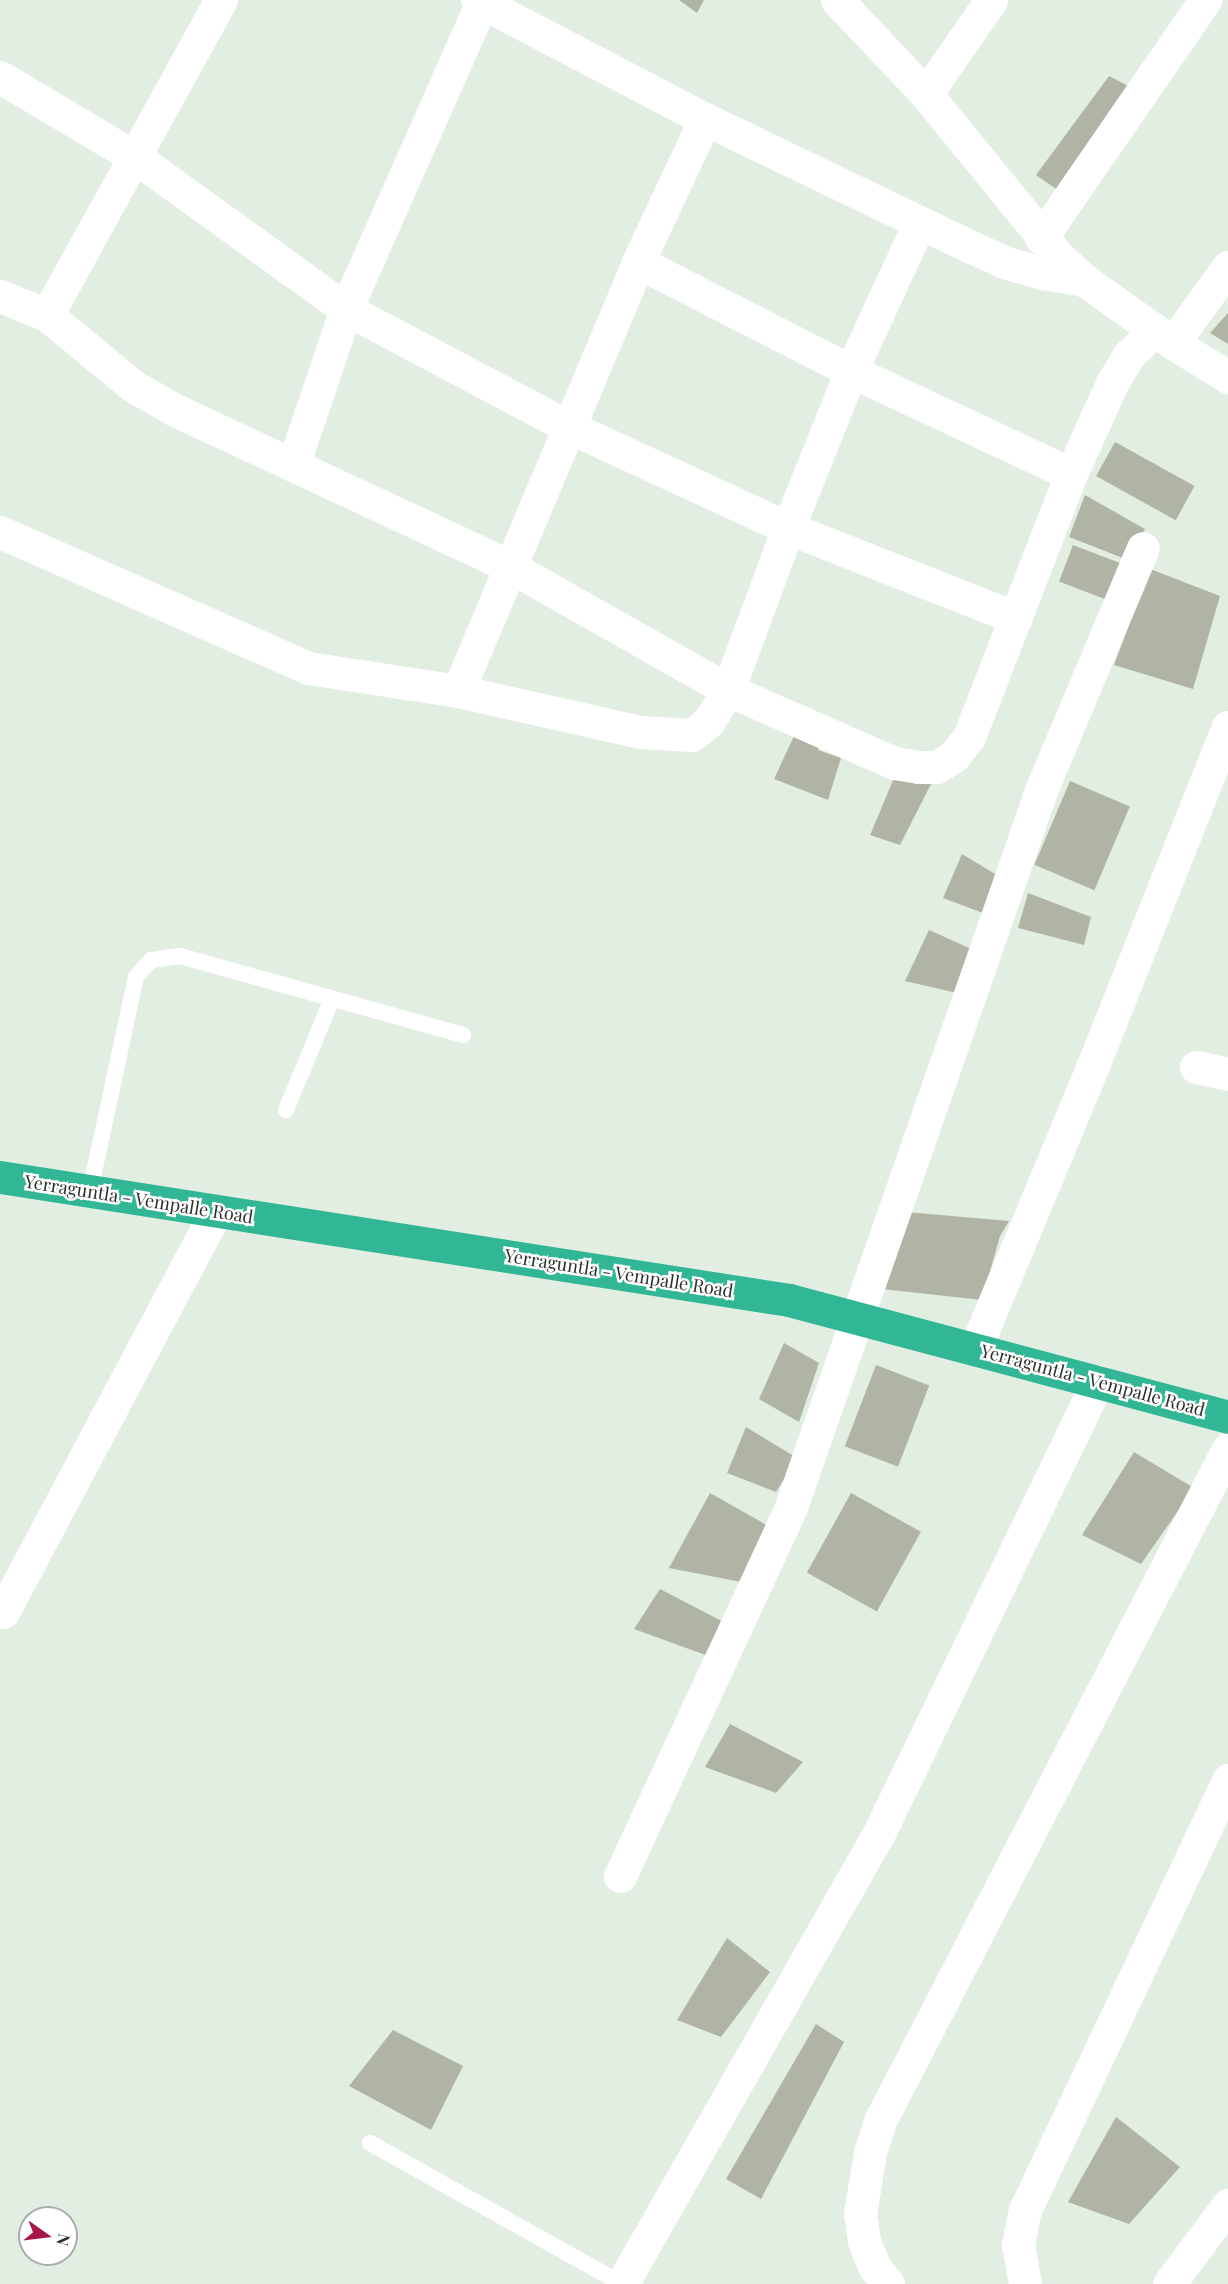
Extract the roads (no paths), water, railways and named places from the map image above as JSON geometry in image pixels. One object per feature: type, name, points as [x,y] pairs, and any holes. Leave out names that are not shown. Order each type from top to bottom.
[{"type":"highway","name":"Yerraguntla - Vempalle Road","points":[[0,1177],[789,1299],[1228,1417]]},
{"type":"street","points":[[47,315],[221,0]]},
{"type":"street","points":[[926,94],[991,0]]},
{"type":"street","points":[[1041,238],[1205,0]]},
{"type":"street","points":[[293,465],[346,309],[479,1],[705,119],[1007,263],[1043,273],[1084,280]]},
{"type":"street","points":[[854,7],[1005,189],[1041,238],[1084,280],[1164,337],[1228,377]]},
{"type":"street","points":[[0,77],[135,157],[346,309],[567,426],[788,528],[1016,618]]},
{"type":"street","points":[[458,691],[567,426],[638,262],[705,119]]},
{"type":"street","points":[[0,532],[308,668],[458,691],[640,732],[692,735],[709,721],[728,690],[788,528],[851,371],[920,222]]},
{"type":"street","points":[[638,262],[851,371],[1071,474]]},
{"type":"street","points":[[0,296],[47,315],[133,386],[153,399],[509,566],[728,690],[894,763],[937,767],[954,756],[969,737],[1071,474],[1118,371],[1138,345],[1164,337],[1228,267]]},
{"type":"street","points":[[620,1876],[791,1507],[1042,788],[1143,549]]},
{"type":"street","points":[[975,1349],[1092,1068],[1228,727]]},
{"type":"street","points":[[1196,1067],[1228,1074]]},
{"type":"street","points":[[3,1612],[216,1211]]},
{"type":"street","points":[[622,2284],[879,1833],[1098,1381]]},
{"type":"street","points":[[888,2284],[874,2266],[864,2241],[860,2214],[870,2152],[881,2119],[1228,1449]]},
{"type":"street","points":[[1024,2284],[1018,2245],[1025,2210],[1228,1780]]},
{"type":"street","points":[[1169,2284],[1228,2205]]},
{"type":"lane","points":[[90,1191],[136,978],[151,960],[180,956],[463,1035]]},
{"type":"lane","points":[[286,1110],[332,999]]},
{"type":"lane","points":[[370,2143],[622,2284]]}]
